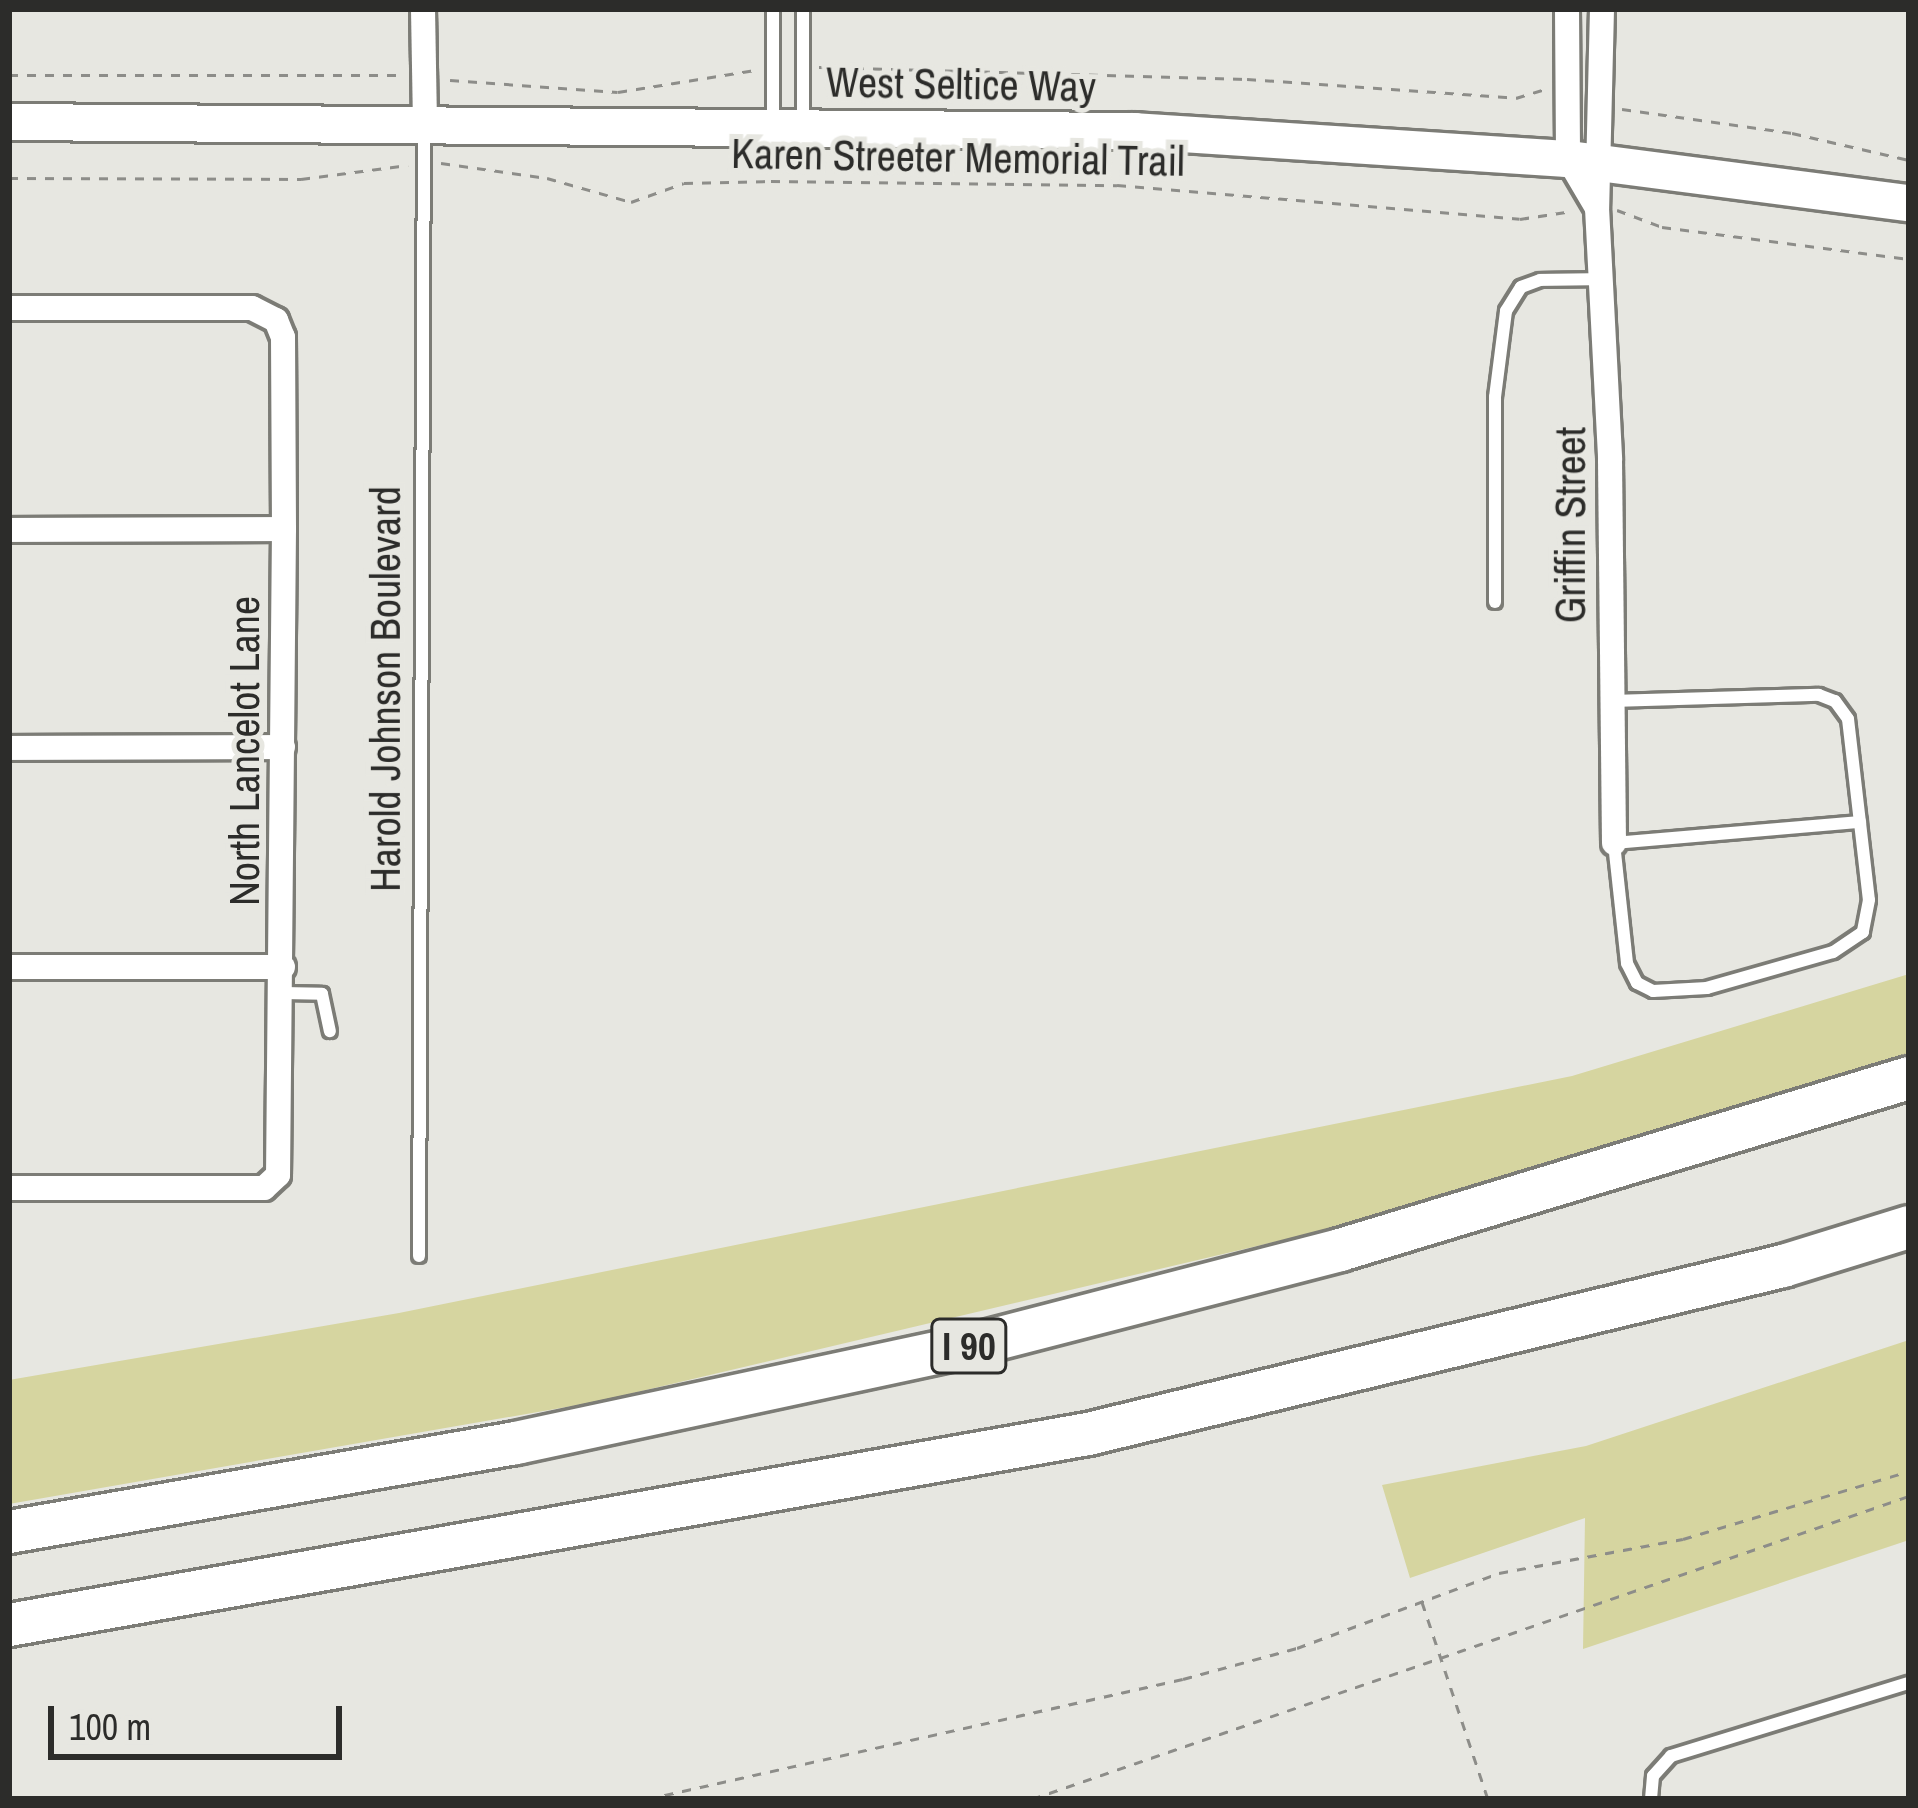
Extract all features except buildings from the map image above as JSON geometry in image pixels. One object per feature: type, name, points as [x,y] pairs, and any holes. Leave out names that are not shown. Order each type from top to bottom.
[{"type":"highway","name":"I 90","points":[[9,1532],[515,1443],[973,1345],[1340,1250],[1909,1078]]},
{"type":"highway","points":[[9,1625],[1088,1434],[1737,1278],[1909,1227]]},
{"type":"main road","name":"West Seltice Way","points":[[9,122],[1135,131],[1586,161],[1909,203]]},
{"type":"street","points":[[423,9],[424,123]]},
{"type":"street","points":[[1567,9],[1568,80],[1586,161]]},
{"type":"street","points":[[1586,161],[1603,106],[1602,9]]},
{"type":"street","points":[[1567,46],[1603,46]]},
{"type":"street","name":"Griffin Street","points":[[1586,161],[1597,208]]},
{"type":"street","name":"Griffin Street","points":[[1586,161],[1597,208],[1604,279],[1614,843]]},
{"type":"street","name":"North Lancelot Lane","points":[[9,308],[252,308],[276,320],[283,337],[284,529],[283,1146],[274,1182],[264,1188],[9,1188]]},
{"type":"street","points":[[9,530],[284,529]]},
{"type":"street","points":[[9,748],[283,747]]},
{"type":"street","points":[[9,967],[283,980]]},
{"type":"lane","points":[[773,9],[788,127]]},
{"type":"lane","points":[[788,127],[803,9]]},
{"type":"lane","name":"Harold Johnson Boulevard","points":[[419,1256],[420,164],[424,123]]},
{"type":"lane","points":[[1495,602],[1495,397],[1506,311],[1521,287],[1540,280],[1604,279]]},
{"type":"lane","points":[[1610,701],[1788,694],[1835,701],[1848,719],[1860,822],[1870,920],[1864,932],[1833,952],[1672,992],[1637,982],[1627,963],[1614,843],[1860,822]]},
{"type":"lane","points":[[283,980],[322,994],[330,1031]]},
{"type":"lane","points":[[1651,1799],[1653,1776],[1671,1756],[1909,1683]]},
{"type":"path","name":"Karen Streeter Memorial Trail","points":[[819,67],[1247,79],[1516,98],[1568,80]]},
{"type":"path","name":"Karen Streeter Memorial Trail","points":[[9,75],[423,74],[618,92],[761,69]]},
{"type":"path","points":[[1603,106],[1792,133],[1909,160]]},
{"type":"path","name":"Karen Streeter Memorial Trail","points":[[9,178],[301,179],[420,164],[547,178],[631,202],[684,183],[1117,185],[1520,219],[1597,208],[1662,227],[1909,259]]},
{"type":"path","points":[[647,1799],[1028,1719],[1297,1648],[1499,1573],[1683,1539],[1909,1471]]},
{"type":"path","points":[[1033,1799],[1909,1496]]},
{"type":"path","points":[[1422,1602],[1488,1799]]},
{"type":"shaded area","points":[[1909,974],[1909,1055],[1376,1218],[595,1402],[9,1504],[9,1380],[399,1313],[1572,1076]]},
{"type":"shaded area","points":[[1909,1340],[1909,1540],[1583,1649],[1585,1518],[1410,1578],[1382,1485],[1586,1446]]}]
